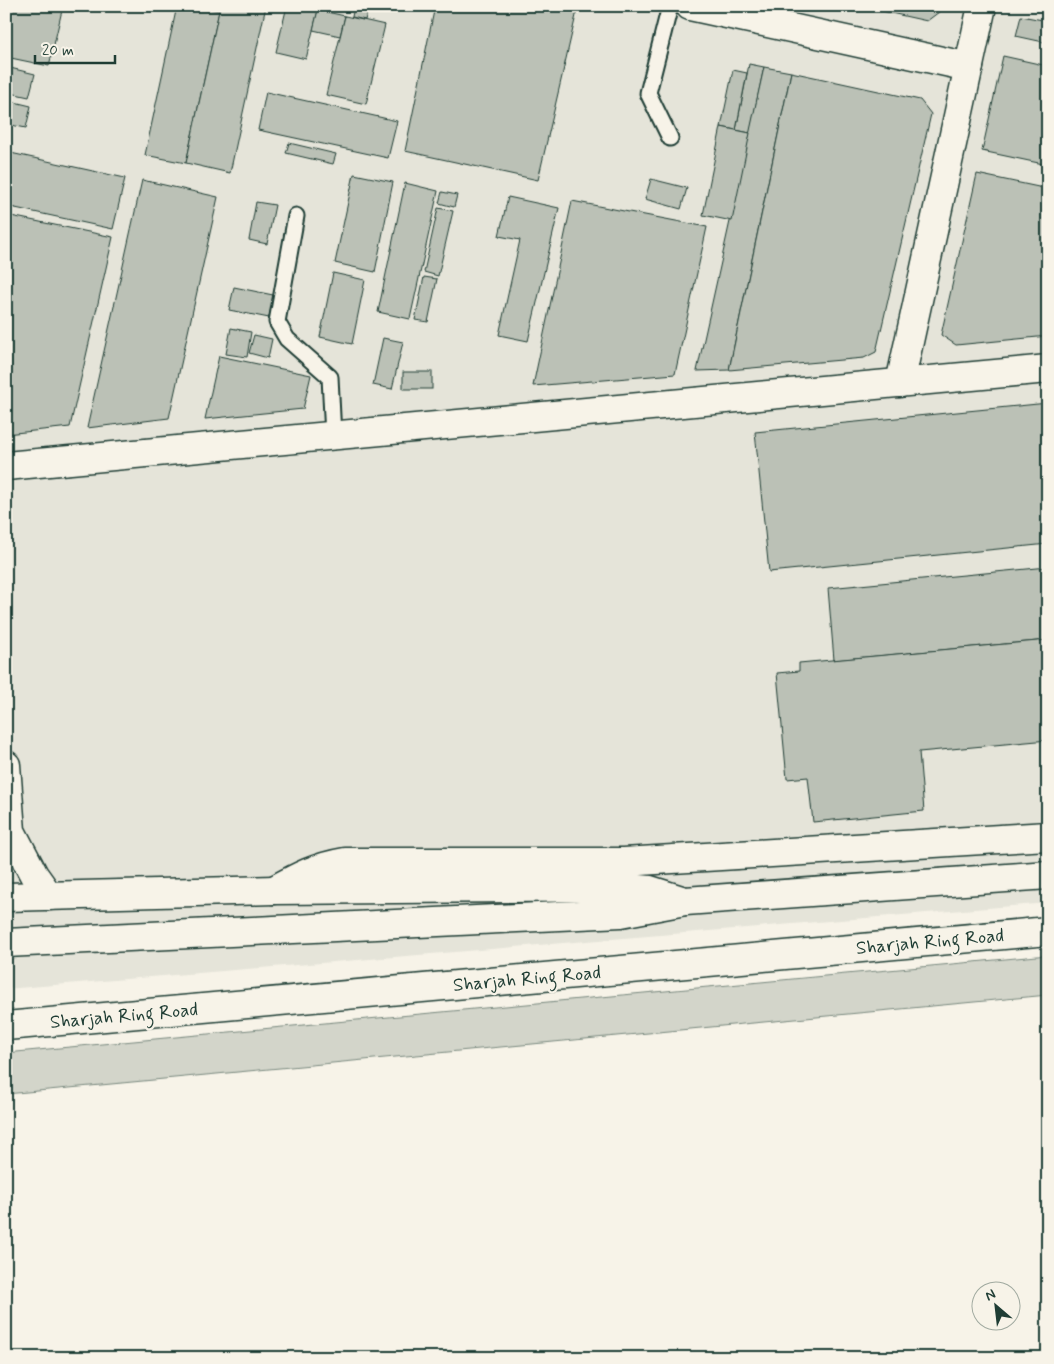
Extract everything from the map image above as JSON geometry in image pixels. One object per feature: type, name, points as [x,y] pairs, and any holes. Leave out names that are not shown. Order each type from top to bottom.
[{"type":"street","points":[[690,6],[969,67]]},
{"type":"street","points":[[900,383],[982,6]]},
{"type":"street","points":[[6,466],[1048,369]]},
{"type":"street","points":[[6,765],[9,836],[49,896]]},
{"type":"street","points":[[274,890],[315,869],[345,862],[634,862],[1048,836]]},
{"type":"street","points":[[6,943],[621,913],[685,902],[1048,875]]},
{"type":"street","points":[[6,897],[274,890],[616,887],[650,890],[685,902]]},
{"type":"street","name":"Sharjah Ring Road","points":[[6,1026],[1048,931]]},
{"type":"lane","points":[[670,6],[648,93],[670,138]]},
{"type":"lane","points":[[296,216],[277,322],[287,339],[330,377],[334,436]]},
{"type":"shaded area","points":[[6,6],[1048,6],[1048,903],[6,989]]},
{"type":"shaded area","points":[[1048,955],[1048,995],[6,1094],[6,1053]]},
{"type":"building","points":[[6,6],[63,6],[49,66],[6,57]]},
{"type":"building","points":[[177,6],[194,6],[219,11],[186,163],[145,155]]},
{"type":"building","points":[[220,6],[266,6],[230,173],[186,163]]},
{"type":"building","points":[[287,6],[304,6],[318,10],[306,59],[276,52]]},
{"type":"building","points":[[304,6],[319,6],[318,10]]},
{"type":"building","points":[[354,6],[369,6],[365,20],[352,17]]},
{"type":"building","points":[[435,6],[556,6],[577,11],[538,180],[405,151]]},
{"type":"building","points":[[859,6],[940,6],[939,12],[927,21]]},
{"type":"building","points":[[318,10],[345,16],[340,36],[313,30]]},
{"type":"building","points":[[345,16],[385,25],[366,104],[326,95]]},
{"type":"building","points":[[1021,16],[1048,21],[1048,43],[1016,36]]},
{"type":"building","points":[[1003,56],[1048,66],[1048,165],[982,151]]},
{"type":"building","points":[[749,64],[764,67],[750,133],[736,130]]},
{"type":"building","points":[[6,67],[35,74],[29,97],[6,92]]},
{"type":"building","points":[[764,67],[791,72],[729,370],[697,371]]},
{"type":"building","points":[[733,70],[747,73],[736,130],[721,127]]},
{"type":"building","points":[[791,72],[920,100],[931,114],[876,352],[864,358],[729,370]]},
{"type":"building","points":[[266,92],[397,121],[388,158],[258,130]]},
{"type":"building","points":[[6,100],[31,106],[26,128],[6,124]]},
{"type":"building","points":[[721,127],[750,133],[732,221],[703,215]]},
{"type":"building","points":[[289,143],[336,154],[333,164],[286,153]]},
{"type":"building","points":[[6,152],[125,178],[113,229],[6,206]]},
{"type":"building","points":[[354,174],[393,182],[375,272],[335,263]]},
{"type":"building","points":[[977,174],[1048,189],[1048,336],[956,345],[941,335]]},
{"type":"building","points":[[651,179],[687,188],[681,209],[645,199]]},
{"type":"building","points":[[142,180],[218,197],[169,418],[87,428]]},
{"type":"building","points":[[405,183],[438,191],[410,319],[378,312]]},
{"type":"building","points":[[442,192],[457,195],[454,207],[439,203]]},
{"type":"building","points":[[508,197],[559,208],[528,341],[499,335],[520,240],[499,236]]},
{"type":"building","points":[[572,201],[707,227],[675,374],[533,386]]},
{"type":"building","points":[[256,202],[275,205],[267,244],[249,240]]},
{"type":"building","points":[[438,208],[453,211],[438,276],[424,272]]},
{"type":"building","points":[[6,215],[113,237],[70,427],[6,434]]},
{"type":"building","points":[[333,273],[365,280],[352,344],[320,337]]},
{"type":"building","points":[[424,277],[437,279],[428,322],[415,320]]},
{"type":"building","points":[[234,287],[273,295],[269,318],[229,310]]},
{"type":"building","points":[[231,328],[251,332],[247,357],[226,354]]},
{"type":"building","points":[[254,335],[272,339],[268,358],[249,353]]},
{"type":"building","points":[[383,338],[403,342],[392,389],[373,385]]},
{"type":"building","points":[[219,356],[311,375],[303,409],[205,419]]},
{"type":"building","points":[[403,372],[432,372],[432,389],[403,389]]},
{"type":"building","points":[[1048,403],[1048,544],[769,572],[755,432]]},
{"type":"building","points":[[1048,567],[1048,640],[834,660],[828,588]]},
{"type":"building","points":[[1048,640],[1048,740],[919,752],[924,811],[813,822],[808,777],[787,779],[777,673],[799,671],[799,663]]}]
